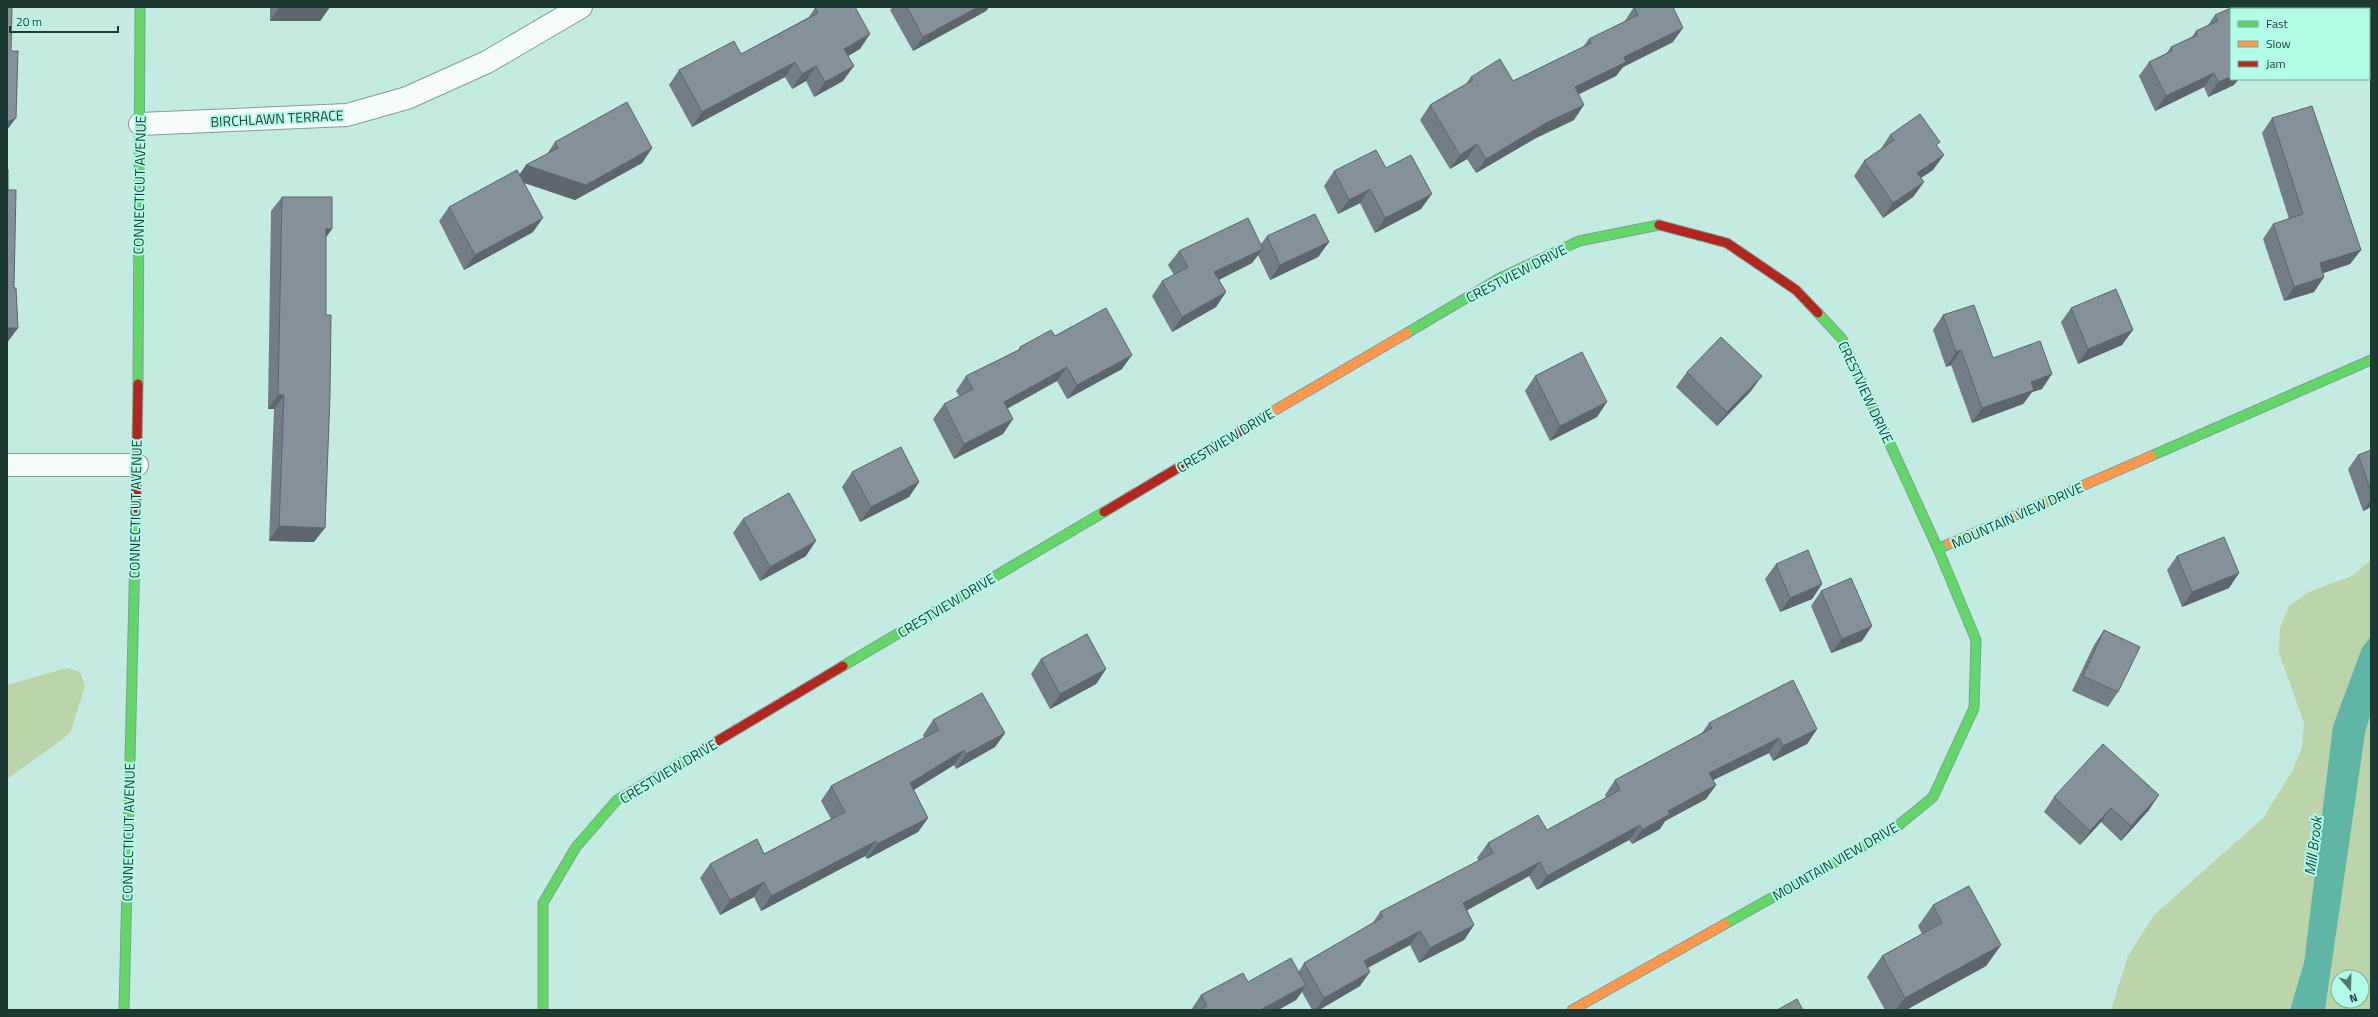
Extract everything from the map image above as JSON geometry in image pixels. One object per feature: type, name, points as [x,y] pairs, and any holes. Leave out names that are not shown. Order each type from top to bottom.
[{"type":"street","name":"CONNECTICUT AVENUE","points":[[124,1010],[136,465],[140,7]]},
{"type":"street","name":"BIRCHLAWN TERRACE","points":[[140,124],[347,115],[407,98],[487,62],[581,7]]},
{"type":"street","name":"CRESTVIEW DRIVE","points":[[544,1010],[543,903],[576,847],[617,800],[1500,278],[1579,241],[1655,224],[1726,243],[1796,290],[1842,339],[1938,549]]},
{"type":"street","name":"MOUNTAIN VIEW DRIVE","points":[[1572,1010],[1894,829],[1933,797],[1974,708],[1976,640],[1938,549],[2371,360]]},
{"type":"street","points":[[7,465],[136,465]]},
{"type":"shaded area","points":[[2371,560],[2371,1010],[2111,1010],[2128,956],[2154,915],[2263,818],[2293,770],[2302,748],[2304,723],[2279,653],[2280,628],[2289,606],[2309,592],[2352,576]]},
{"type":"shaded area","points":[[2371,636],[2371,713],[2365,733],[2325,1010],[2290,1010],[2304,963],[2333,726],[2362,648]]},
{"type":"shaded area","points":[[67,668],[80,672],[85,685],[71,731],[63,739],[7,779],[7,685]]},
{"type":"building","points":[[7,7],[12,7],[11,51],[18,51],[16,118],[7,122]]},
{"type":"building","points":[[855,7],[870,34],[844,49],[854,66],[825,82],[816,66],[802,74],[795,62],[702,112],[679,70],[734,41],[741,54],[818,13],[815,8]]},
{"type":"building","points":[[907,7],[978,7],[923,37]]},
{"type":"building","points":[[1634,7],[1673,7],[1683,28],[1624,57],[1626,62],[1575,87],[1584,105],[1546,123],[1486,159],[1477,144],[1460,155],[1430,105],[1473,80],[1471,77],[1500,59],[1513,81],[1591,43],[1589,39],[1638,15]]},
{"type":"building","points":[[2250,7],[2250,8],[2231,8]]},
{"type":"building","points":[[2230,8],[2230,77],[2218,82],[2214,73],[2166,96],[2149,62],[2172,51],[2171,47],[2197,35],[2196,31],[2218,21],[2215,15]]},
{"type":"building","points":[[627,102],[652,148],[586,185],[526,165],[558,148],[555,142]]},
{"type":"building","points":[[2312,106],[2361,250],[2320,263],[2324,277],[2294,287],[2273,224],[2303,214],[2272,118]]},
{"type":"building","points":[[1920,114],[1940,142],[1936,145],[1944,155],[1917,173],[1924,182],[1893,203],[1864,161],[1894,140],[1890,135]]},
{"type":"building","points":[[1376,150],[1386,168],[1411,155],[1432,194],[1385,218],[1370,189],[1349,200],[1334,171]]},
{"type":"building","points":[[7,169],[8,190],[16,190],[14,288],[16,288],[18,328],[7,328]]},
{"type":"building","points":[[517,170],[543,218],[475,255],[449,207]]},
{"type":"building","points":[[282,197],[332,197],[332,229],[326,229],[326,315],[331,315],[330,395],[325,528],[279,526],[284,395],[278,395]]},
{"type":"building","points":[[1315,214],[1329,242],[1280,265],[1267,236]]},
{"type":"building","points":[[1248,218],[1263,249],[1214,272],[1226,292],[1182,317],[1162,281],[1188,267],[1179,251]]},
{"type":"building","points":[[2116,289],[2133,330],[2088,349],[2071,308]]},
{"type":"building","points":[[1974,305],[1993,358],[2040,341],[2052,374],[2031,382],[2034,390],[1982,408],[1961,350],[1956,352],[1943,315]]},
{"type":"building","points":[[1106,308],[1132,355],[1077,385],[1067,367],[1004,402],[1013,419],[964,444],[944,404],[973,389],[966,376],[1021,349],[1020,347],[1051,330],[1055,336]]},
{"type":"building","points":[[1721,337],[1762,376],[1727,412],[1687,372]]},
{"type":"building","points":[[1582,352],[1607,402],[1560,426],[1535,376]]},
{"type":"building","points":[[901,447],[919,482],[871,507],[852,472]]},
{"type":"building","points":[[2371,450],[2371,491],[2358,455]]},
{"type":"building","points":[[789,493],[816,541],[770,567],[743,519]]},
{"type":"building","points":[[2224,537],[2239,573],[2192,592],[2177,556]]},
{"type":"building","points":[[1808,550],[1822,584],[1790,598],[1776,564]]},
{"type":"building","points":[[1851,578],[1872,626],[1842,639],[1821,591]]},
{"type":"building","points":[[2104,630],[2140,647],[2118,692],[2083,676]]},
{"type":"building","points":[[1087,634],[1106,669],[1060,694],[1041,659]]},
{"type":"building","points":[[1793,680],[1817,729],[1783,746],[1779,738],[1709,773],[1716,785],[1668,811],[1670,814],[1642,830],[1640,825],[1547,876],[1540,862],[1463,903],[1474,925],[1430,948],[1420,931],[1364,961],[1370,972],[1324,998],[1304,963],[1383,917],[1380,912],[1493,853],[1488,843],[1538,815],[1547,830],[1620,790],[1615,780],[1712,728],[1709,723]]},
{"type":"building","points":[[982,693],[1005,733],[966,754],[964,750],[910,783],[928,818],[877,844],[876,841],[771,896],[764,882],[730,900],[710,864],[757,839],[764,854],[845,812],[831,786],[939,730],[933,720]]},
{"type":"building","points":[[2103,744],[2159,795],[2131,826],[2111,808],[2090,831],[2054,797]]},
{"type":"building","points":[[1969,886],[2001,945],[1905,998],[1882,956],[1942,923],[1933,905]]},
{"type":"building","points":[[1291,958],[1306,985],[1262,1010],[1199,1010],[1207,1006],[1201,995],[1243,973],[1248,982]]},
{"type":"building","points":[[1797,999],[1803,1010],[1777,1010]]},
{"type":"traffic: fast","points":[[138,384],[140,7]]},
{"type":"traffic: fast","points":[[1407,333],[1500,278],[1579,241],[1659,225]]},
{"type":"traffic: fast","points":[[1818,313],[1842,339],[1938,549]]},
{"type":"traffic: fast","points":[[2151,456],[2371,360]]},
{"type":"traffic: fast","points":[[124,1010],[136,510]]},
{"type":"traffic: fast","points":[[843,666],[1104,512]]},
{"type":"traffic: fast","points":[[1725,924],[1894,829],[1933,797],[1974,708],[1976,640],[1938,549],[1949,544]]},
{"type":"traffic: fast","points":[[543,1010],[543,903],[576,847],[617,800],[699,752]]},
{"type":"traffic: slow","points":[[1267,415],[1407,333]]},
{"type":"traffic: slow","points":[[1949,544],[2151,456]]},
{"type":"traffic: slow","points":[[1572,1010],[1725,924]]},
{"type":"traffic: jam","points":[[1659,225],[1727,243],[1796,290],[1818,313]]},
{"type":"traffic: jam","points":[[136,510],[138,384]]},
{"type":"traffic: jam","points":[[1104,512],[1267,415]]},
{"type":"traffic: jam","points":[[699,752],[843,666]]},
{"type":"water label","name":"Mill Brook","points":[[2313,846]]}]
